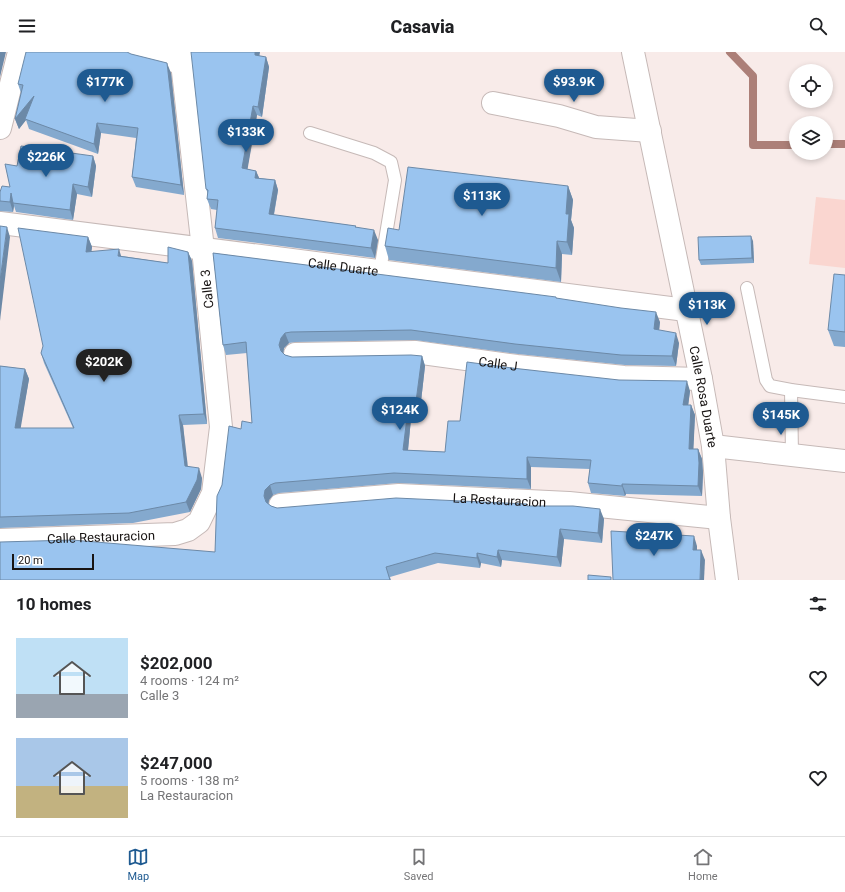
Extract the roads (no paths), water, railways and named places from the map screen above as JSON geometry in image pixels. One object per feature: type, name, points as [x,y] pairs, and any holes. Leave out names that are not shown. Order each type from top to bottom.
[{"type":"street","points":[[0,128],[19,52]]},
{"type":"street","points":[[138,52],[182,58]]},
{"type":"street","name":"Calle Rosa Duarte","points":[[633,52],[701,379],[713,446],[719,518],[727,580]]},
{"type":"street","name":"Calle 3","points":[[182,58],[204,249],[221,427],[213,493],[199,522]]},
{"type":"street","points":[[493,103],[559,116],[596,127],[650,132]]},
{"type":"street","name":"Calle Duarte","points":[[0,223],[686,310]]},
{"type":"street","name":"Calle J","points":[[295,354],[415,352],[517,366],[624,377],[701,379]]},
{"type":"street","points":[[713,446],[845,461]]},
{"type":"street","name":"La Restauracion","points":[[280,505],[399,495],[569,503],[719,518]]},
{"type":"street","name":"Calle Restauracion","points":[[0,540],[176,534],[188,530],[199,522]]},
{"type":"lane","points":[[310,133],[374,153],[391,162],[395,180],[380,271]]},
{"type":"lane","points":[[747,288],[766,380],[770,386],[845,397]]},
{"type":"lane","points":[[791,390],[792,455]]},
{"type":"waterway","points":[[730,52],[753,76],[753,145],[789,145]]},
{"type":"waterway","points":[[833,144],[845,144]]}]
